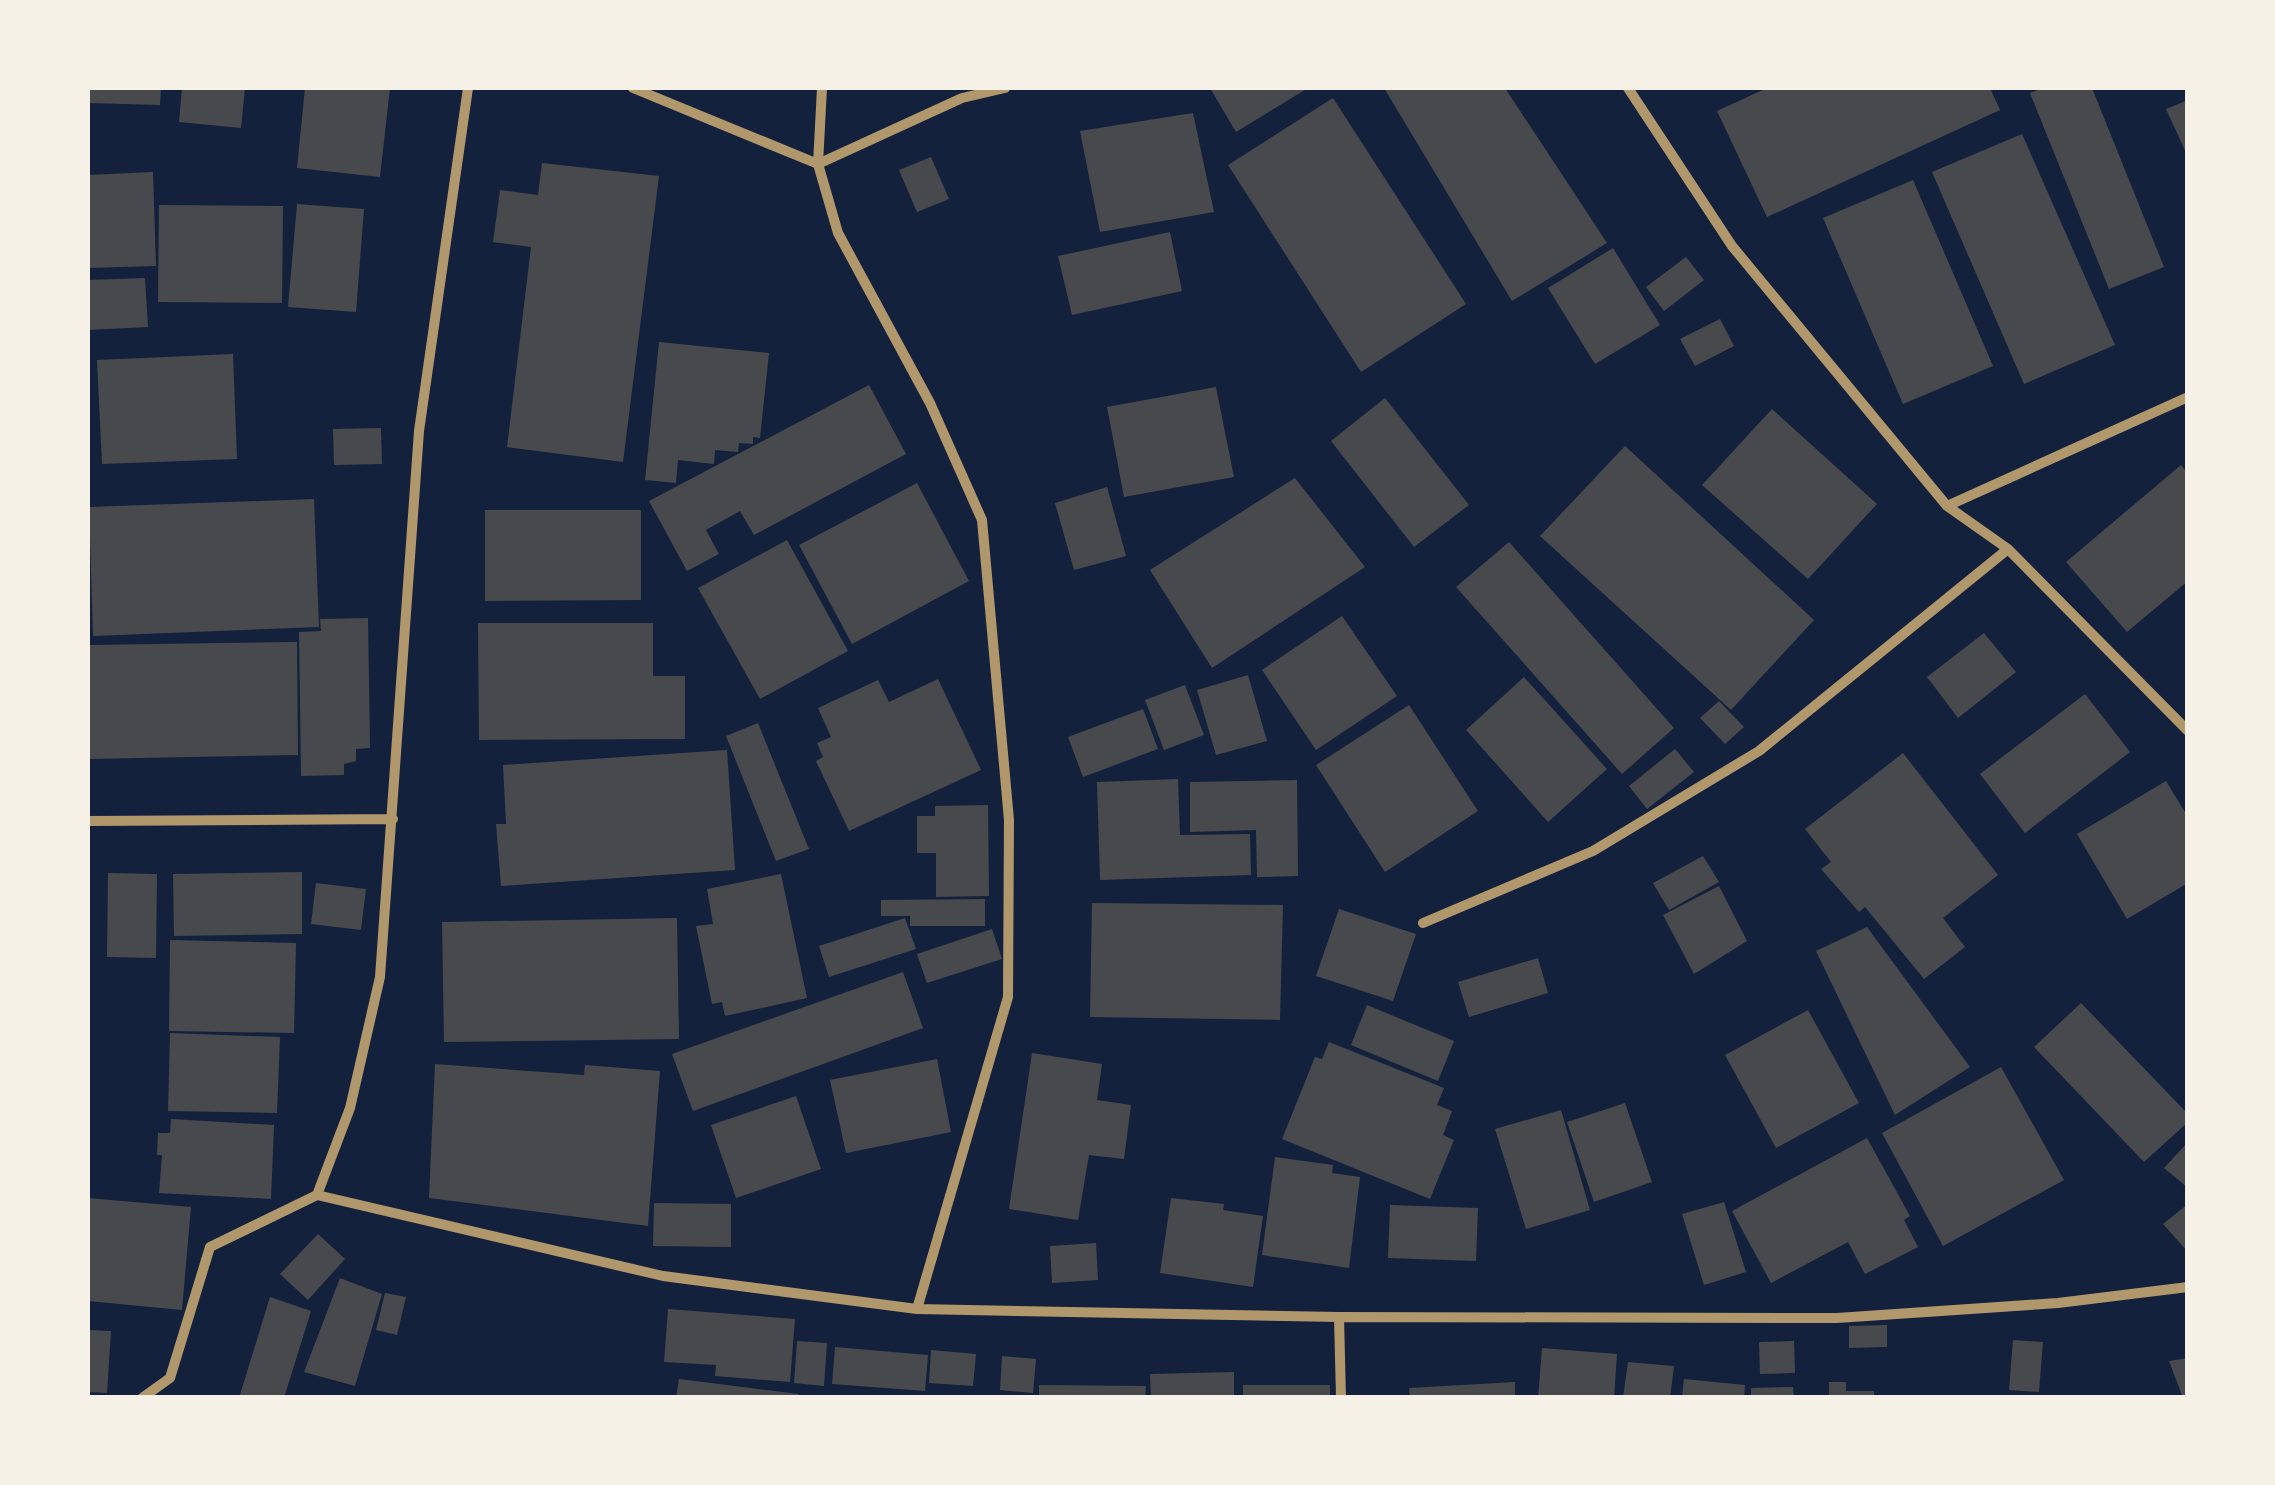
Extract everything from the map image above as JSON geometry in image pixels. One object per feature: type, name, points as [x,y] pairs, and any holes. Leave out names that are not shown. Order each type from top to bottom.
[{"type":"street","points":[[317,1195],[350,1108],[380,977],[419,431],[468,88]]},
{"type":"street","points":[[634,88],[818,164],[962,98],[1005,88]]},
{"type":"street","points":[[822,88],[818,164],[838,234],[930,403],[982,520],[1010,820],[1008,998],[918,1309]]},
{"type":"street","points":[[1628,88],[1732,246],[1947,506],[2008,549],[2188,731]]},
{"type":"street","points":[[1947,506],[2188,397]]},
{"type":"street","points":[[1422,923],[1593,851],[1759,751],[2008,549]]},
{"type":"street","points":[[88,821],[393,819]]},
{"type":"street","points":[[142,1398],[170,1378],[210,1246],[317,1195],[662,1276],[918,1309],[1838,1318],[2058,1303],[2188,1287]]},
{"type":"street","points":[[1339,1316],[1341,1398]]},
{"type":"building","points":[[88,88],[161,88],[160,105],[88,103]]},
{"type":"building","points":[[182,88],[245,88],[241,128],[179,122]]},
{"type":"building","points":[[305,88],[390,88],[380,177],[297,168]]},
{"type":"building","points":[[1210,88],[1308,88],[1236,132]]},
{"type":"building","points":[[1384,88],[1505,88],[1607,243],[1512,301]]},
{"type":"building","points":[[1767,88],[1990,88],[2000,110],[1767,217],[1717,111]]},
{"type":"building","points":[[2043,88],[2092,88],[2164,267],[2109,289],[2030,93]]},
{"type":"building","points":[[1333,98],[1466,304],[1361,372],[1228,165]]},
{"type":"building","points":[[2188,100],[2188,157],[2166,109]]},
{"type":"building","points":[[1193,113],[1214,212],[1100,232],[1080,131]]},
{"type":"building","points":[[2022,134],[2115,345],[2024,384],[1932,172]]},
{"type":"building","points":[[931,157],[949,199],[917,212],[899,170]]},
{"type":"building","points":[[542,163],[659,176],[623,462],[507,447],[531,247],[493,242],[500,190],[538,195]]},
{"type":"building","points":[[153,172],[156,266],[88,268],[88,175]]},
{"type":"building","points":[[1913,180],[1993,366],[1903,404],[1823,218]]},
{"type":"building","points":[[297,204],[364,209],[356,312],[288,307]]},
{"type":"building","points":[[159,205],[283,206],[282,303],[158,302]]},
{"type":"building","points":[[1170,232],[1182,291],[1072,315],[1058,256]]},
{"type":"building","points":[[1613,248],[1660,325],[1595,364],[1548,288]]},
{"type":"building","points":[[1686,257],[1704,280],[1664,311],[1646,287]]},
{"type":"building","points":[[145,278],[148,327],[88,330],[88,280]]},
{"type":"building","points":[[1720,319],[1734,346],[1695,366],[1680,339]]},
{"type":"building","points":[[659,342],[769,353],[760,438],[753,437],[753,444],[739,443],[738,452],[715,450],[714,464],[678,460],[676,483],[645,480]]},
{"type":"building","points":[[233,354],[237,459],[102,464],[97,360]]},
{"type":"building","points":[[869,385],[906,454],[754,535],[740,511],[706,530],[719,554],[687,571],[649,501]]},
{"type":"building","points":[[1216,387],[1234,477],[1124,497],[1107,407]]},
{"type":"building","points":[[1385,398],[1469,505],[1414,547],[1331,441]]},
{"type":"building","points":[[1772,409],[1877,504],[1808,579],[1702,485]]},
{"type":"building","points":[[381,428],[382,464],[334,465],[333,429]]},
{"type":"building","points":[[1625,446],[1814,620],[1731,710],[1540,536]]},
{"type":"building","points":[[2181,465],[2188,474],[2188,581],[2127,632],[2066,562]]},
{"type":"building","points":[[1295,478],[1365,567],[1212,668],[1150,570]]},
{"type":"building","points":[[917,483],[969,581],[852,644],[799,545]]},
{"type":"building","points":[[1107,487],[1126,556],[1074,570],[1055,503]]},
{"type":"building","points":[[314,499],[319,627],[93,636],[89,507]]},
{"type":"building","points":[[485,510],[641,510],[641,600],[485,601]]},
{"type":"building","points":[[787,540],[848,651],[760,699],[698,588]]},
{"type":"building","points":[[1509,542],[1674,728],[1622,774],[1456,587]]},
{"type":"building","points":[[1342,616],[1397,696],[1316,750],[1262,670]]},
{"type":"building","points":[[368,618],[370,748],[356,749],[356,761],[344,764],[344,775],[301,776],[299,632],[321,631],[320,619]]},
{"type":"building","points":[[478,623],[653,623],[653,676],[685,676],[685,739],[479,740]]},
{"type":"building","points":[[1984,633],[2016,672],[1958,718],[1927,677]]},
{"type":"building","points":[[297,642],[298,755],[88,759],[88,645]]},
{"type":"building","points":[[1248,675],[1267,741],[1216,755],[1197,690]]},
{"type":"building","points":[[1524,677],[1607,769],[1548,822],[1466,730]]},
{"type":"building","points":[[938,679],[981,770],[849,831],[816,761],[823,757],[817,743],[831,737],[818,708],[878,680],[889,702]]},
{"type":"building","points":[[1185,685],[1204,735],[1164,750],[1145,700]]},
{"type":"building","points":[[2085,694],[2130,752],[2025,833],[1980,774]]},
{"type":"building","points":[[1719,701],[1744,727],[1725,744],[1700,718]]},
{"type":"building","points":[[1409,705],[1478,811],[1385,872],[1316,765]]},
{"type":"building","points":[[1143,709],[1158,749],[1083,777],[1068,737]]},
{"type":"building","points":[[758,723],[809,849],[776,861],[726,736]]},
{"type":"building","points":[[1675,749],[1694,772],[1647,809],[1629,786]]},
{"type":"building","points":[[727,750],[735,870],[501,886],[496,824],[506,824],[503,765]]},
{"type":"building","points":[[1903,753],[1998,875],[1943,918],[1965,947],[1924,979],[1865,907],[1859,912],[1821,869],[1831,862],[1805,829]]},
{"type":"building","points":[[1178,779],[1180,835],[1250,834],[1251,875],[1100,880],[1097,782]]},
{"type":"building","points":[[1297,780],[1298,876],[1257,877],[1256,830],[1190,832],[1190,782]]},
{"type":"building","points":[[2166,781],[2188,817],[2188,883],[2127,919],[2077,834]]},
{"type":"building","points":[[988,805],[989,896],[936,897],[936,853],[917,853],[917,816],[935,816],[935,806]]},
{"type":"building","points":[[1703,856],[1719,882],[1669,910],[1653,883]]},
{"type":"building","points":[[302,872],[302,934],[174,936],[173,874]]},
{"type":"building","points":[[108,873],[157,874],[156,958],[107,957]]},
{"type":"building","points":[[781,874],[807,998],[725,1016],[722,1002],[712,1004],[696,926],[713,924],[707,889]]},
{"type":"building","points":[[316,883],[366,889],[361,930],[311,924]]},
{"type":"building","points":[[1719,886],[1747,941],[1694,974],[1663,915]]},
{"type":"building","points":[[985,899],[985,926],[910,926],[910,916],[881,916],[881,900]]},
{"type":"building","points":[[1092,903],[1283,905],[1280,1020],[1090,1017]]},
{"type":"building","points":[[1339,909],[1416,934],[1393,1001],[1316,976]]},
{"type":"building","points":[[677,918],[679,1039],[444,1042],[442,922]]},
{"type":"building","points":[[905,918],[916,949],[829,977],[819,946]]},
{"type":"building","points":[[1867,927],[1970,1067],[1895,1115],[1816,951]]},
{"type":"building","points":[[992,929],[1002,959],[927,983],[917,954]]},
{"type":"building","points":[[170,940],[296,943],[294,1033],[169,1031]]},
{"type":"building","points":[[1538,958],[1548,993],[1469,1017],[1458,982]]},
{"type":"building","points":[[903,972],[923,1028],[693,1111],[672,1054]]},
{"type":"building","points":[[2081,1003],[2188,1114],[2188,1122],[2144,1162],[2034,1047]]},
{"type":"building","points":[[1367,1005],[1454,1041],[1438,1081],[1351,1045]]},
{"type":"building","points":[[1808,1010],[1859,1103],[1776,1148],[1725,1055]]},
{"type":"building","points":[[170,1033],[280,1037],[277,1113],[168,1111]]},
{"type":"building","points":[[1329,1042],[1444,1088],[1437,1105],[1452,1111],[1443,1135],[1454,1140],[1430,1199],[1282,1139],[1315,1057],[1322,1059]]},
{"type":"building","points":[[1032,1053],[1102,1064],[1097,1100],[1131,1105],[1124,1159],[1089,1155],[1078,1220],[1009,1209]]},
{"type":"building","points":[[937,1059],[951,1132],[846,1153],[830,1080]]},
{"type":"building","points":[[435,1064],[584,1075],[585,1065],[660,1071],[648,1226],[429,1198]]},
{"type":"building","points":[[2001,1067],[2064,1180],[1943,1246],[1882,1133]]},
{"type":"building","points":[[796,1096],[821,1169],[736,1198],[711,1125]]},
{"type":"building","points":[[1625,1103],[1652,1182],[1594,1202],[1567,1122]]},
{"type":"building","points":[[1561,1110],[1590,1210],[1526,1229],[1495,1129]]},
{"type":"building","points":[[171,1119],[274,1125],[271,1199],[159,1193],[162,1155],[157,1155],[158,1133],[170,1133]]},
{"type":"building","points":[[1867,1138],[1910,1216],[1904,1220],[1918,1247],[1865,1274],[1848,1242],[1771,1283],[1732,1211]]},
{"type":"building","points":[[2188,1142],[2188,1188],[2164,1168]]},
{"type":"building","points":[[1275,1157],[1333,1165],[1332,1173],[1360,1177],[1349,1268],[1262,1255]]},
{"type":"building","points":[[88,1198],[191,1207],[182,1310],[88,1301]]},
{"type":"building","points":[[1171,1198],[1224,1204],[1223,1210],[1263,1216],[1253,1287],[1160,1273]]},
{"type":"building","points":[[1724,1202],[1746,1272],[1704,1285],[1682,1214]]},
{"type":"building","points":[[654,1203],[731,1204],[731,1247],[653,1246]]},
{"type":"building","points":[[2188,1204],[2188,1252],[2163,1224]]},
{"type":"building","points":[[1390,1205],[1478,1208],[1476,1261],[1388,1258]]},
{"type":"building","points":[[318,1234],[345,1259],[308,1300],[280,1274]]},
{"type":"building","points":[[1096,1243],[1098,1280],[1052,1283],[1050,1246]]},
{"type":"building","points":[[340,1278],[382,1294],[355,1386],[304,1372]]},
{"type":"building","points":[[385,1293],[406,1297],[397,1335],[376,1330]]},
{"type":"building","points":[[270,1297],[311,1311],[284,1398],[239,1398]]},
{"type":"building","points":[[668,1309],[795,1319],[790,1382],[715,1376],[716,1365],[664,1362]]},
{"type":"building","points":[[1887,1325],[1887,1347],[1849,1348],[1849,1326]]},
{"type":"building","points":[[88,1330],[111,1331],[107,1393],[88,1392]]},
{"type":"building","points":[[2013,1340],[2043,1342],[2039,1392],[2009,1390]]},
{"type":"building","points":[[797,1341],[827,1343],[824,1386],[794,1383]]},
{"type":"building","points":[[1794,1341],[1795,1373],[1760,1374],[1759,1342]]},
{"type":"building","points":[[835,1347],[928,1355],[925,1391],[832,1384]]},
{"type":"building","points":[[1542,1348],[1617,1354],[1614,1398],[1538,1398]]},
{"type":"building","points":[[931,1350],[976,1354],[973,1386],[929,1383]]},
{"type":"building","points":[[1002,1356],[1036,1359],[1033,1393],[1000,1390]]},
{"type":"building","points":[[2188,1358],[2188,1398],[2183,1398],[2169,1361]]},
{"type":"building","points":[[1628,1362],[1674,1366],[1670,1398],[1623,1398]]},
{"type":"building","points":[[1234,1372],[1234,1398],[1151,1398],[1150,1374]]},
{"type":"building","points":[[679,1379],[799,1394],[798,1398],[676,1398]]},
{"type":"building","points":[[1684,1379],[1745,1385],[1744,1398],[1682,1398]]},
{"type":"building","points":[[1515,1382],[1515,1398],[1410,1398],[1409,1388]]},
{"type":"building","points":[[1829,1382],[1846,1382],[1846,1391],[1874,1391],[1874,1398],[1829,1398]]},
{"type":"building","points":[[1039,1385],[1146,1386],[1145,1398],[1039,1398]]},
{"type":"building","points":[[1243,1385],[1330,1385],[1330,1398],[1243,1398]]},
{"type":"building","points":[[1793,1387],[1794,1398],[1751,1398],[1751,1388]]}]
